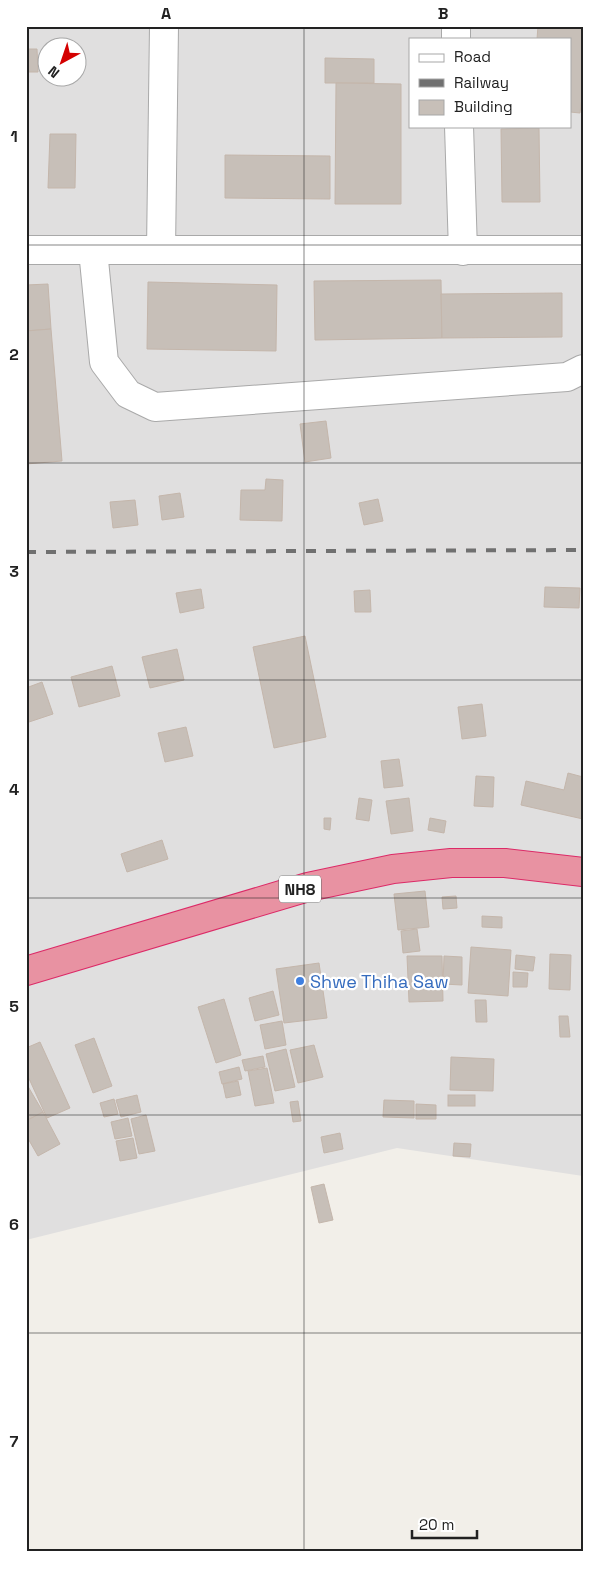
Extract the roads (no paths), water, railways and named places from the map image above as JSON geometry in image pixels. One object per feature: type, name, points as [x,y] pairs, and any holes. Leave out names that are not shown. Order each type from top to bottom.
[{"type":"highway","name":"NH8","points":[[26,971],[308,887],[393,869],[451,862],[505,863],[583,872]]},
{"type":"street","points":[[161,250],[164,26]]},
{"type":"street","points":[[459,128],[463,251]]},
{"type":"street","points":[[26,250],[583,250]]},
{"type":"street","points":[[93,250],[104,362],[128,394],[155,407],[567,377],[583,369]]},
{"type":"railway","points":[[26,552],[583,550]]},
{"type":"place","name":"Shwe Thiha Saw","points":[[300,981]]}]
